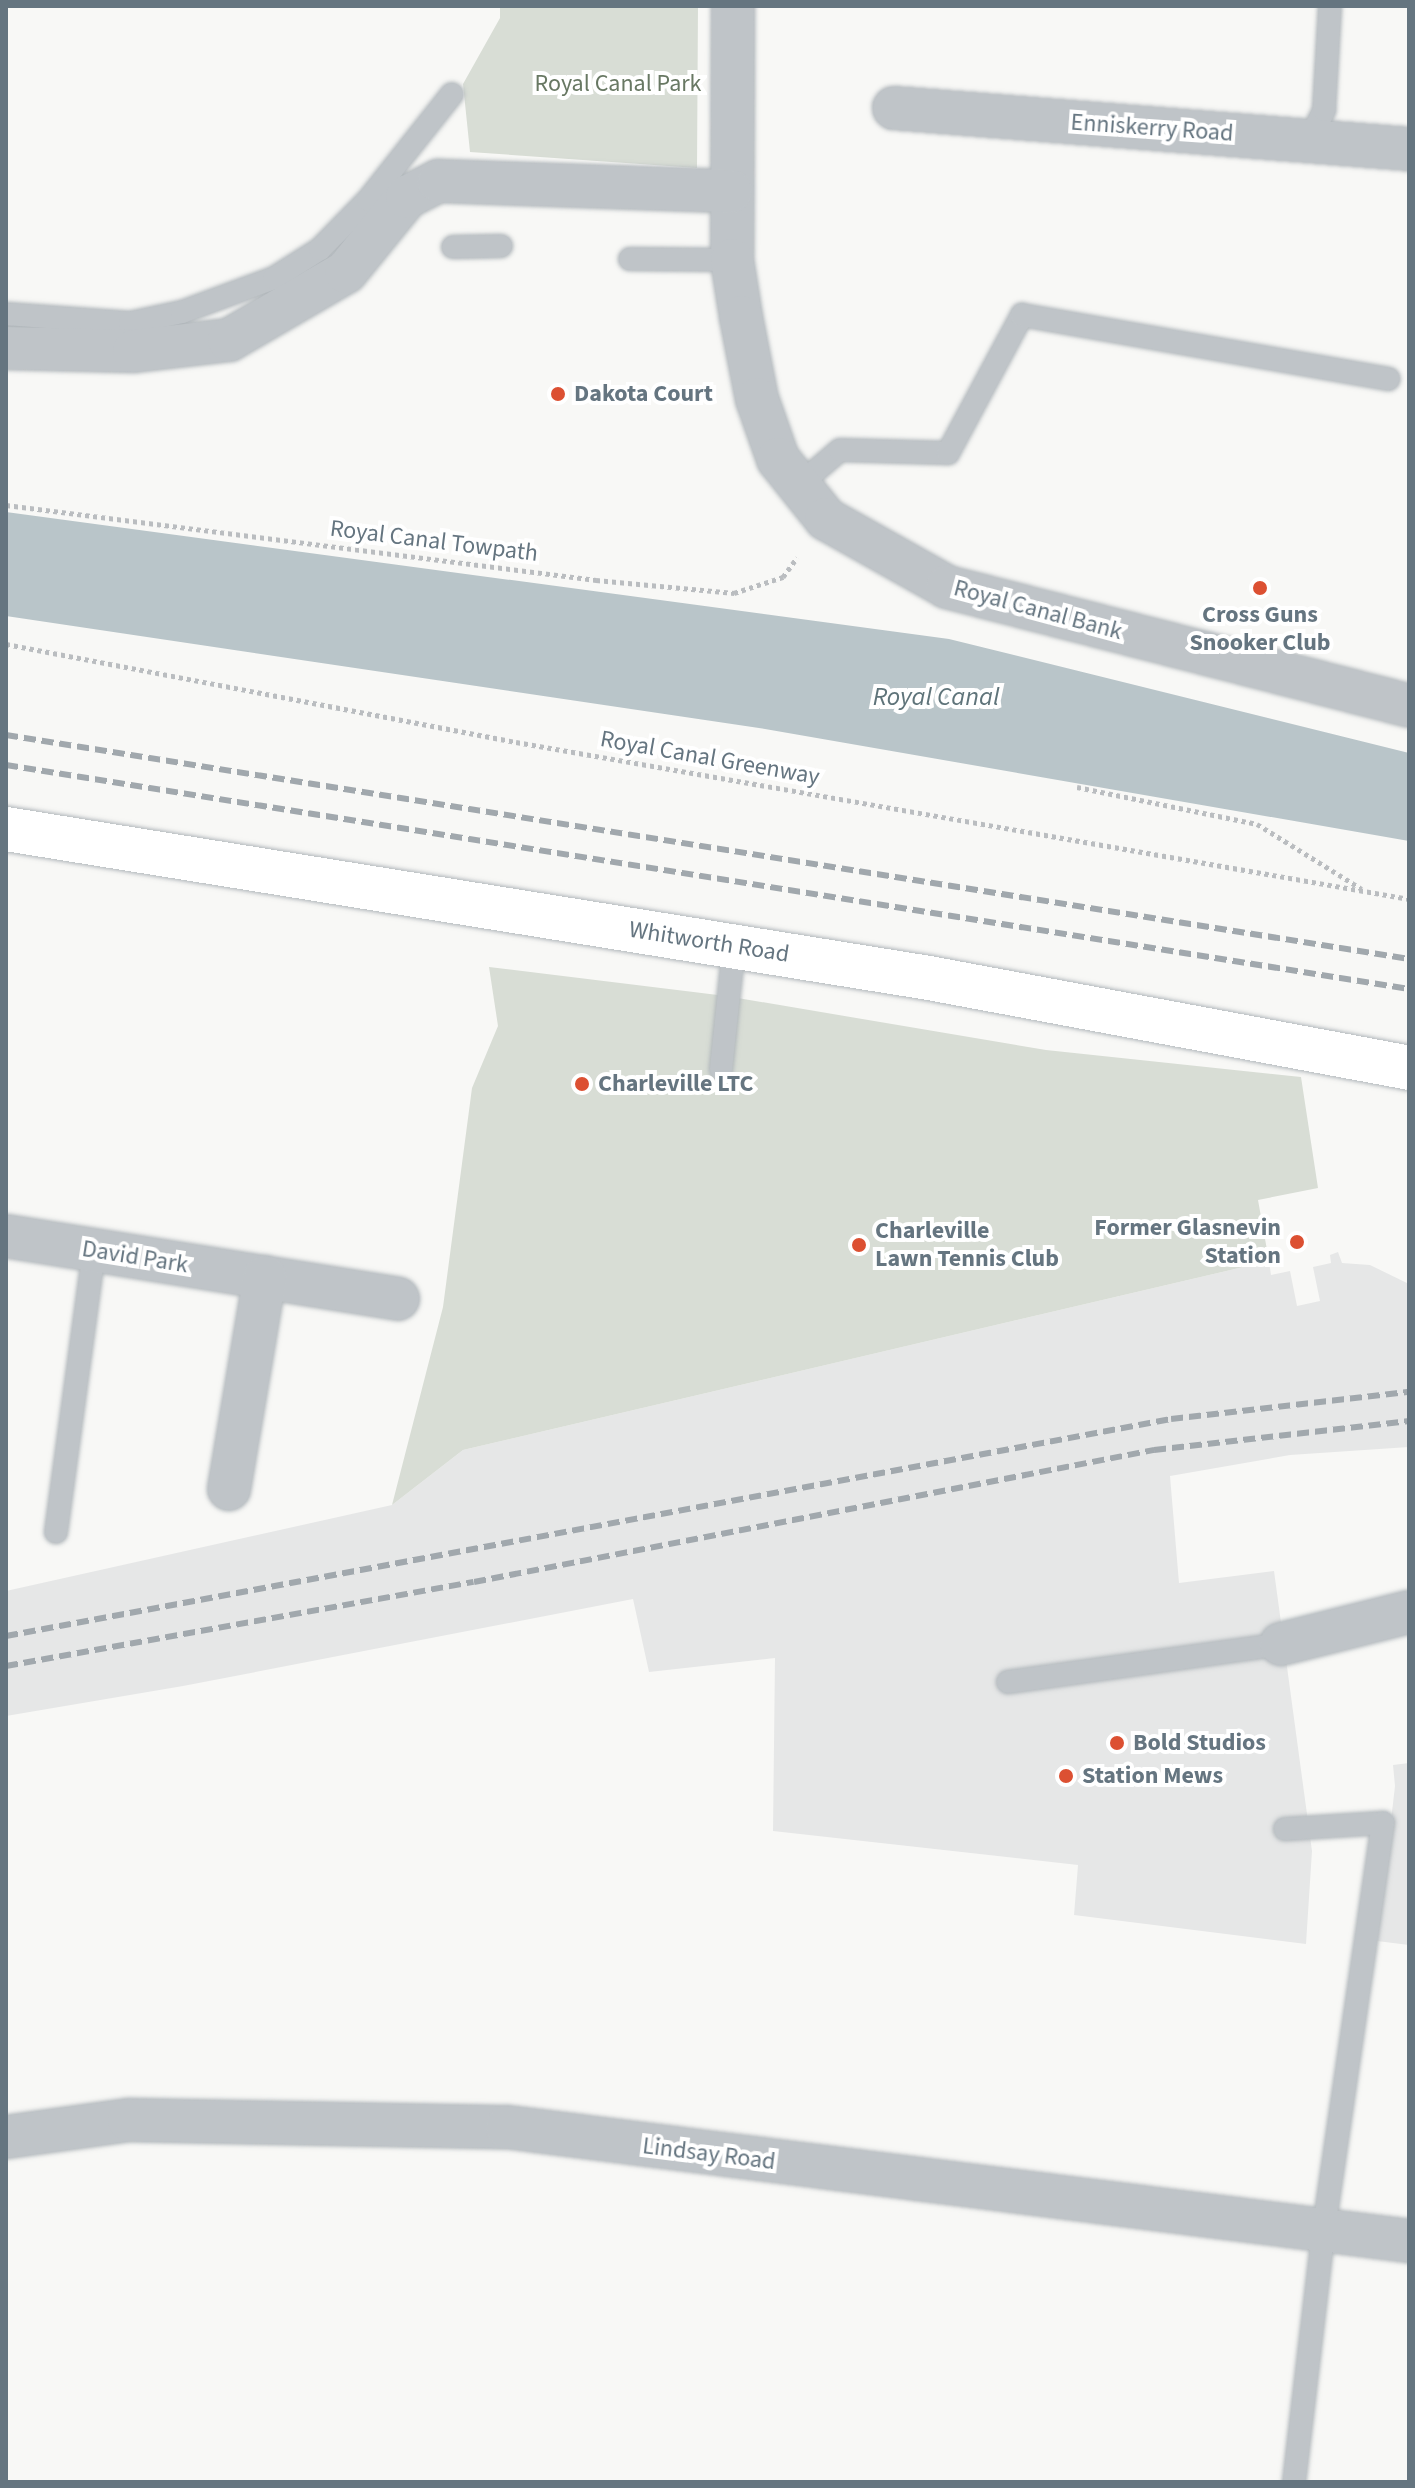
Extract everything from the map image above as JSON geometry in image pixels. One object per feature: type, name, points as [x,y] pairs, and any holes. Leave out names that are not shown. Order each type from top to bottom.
[{"type":"street","name":"Royal Canal Bank","points":[[733,6],[732,260],[757,399],[778,459],[826,519],[947,587],[1409,706]]},
{"type":"street","name":"Enniskerry Road","points":[[894,108],[1409,149]]},
{"type":"street","points":[[6,348],[134,351],[229,340],[346,272],[407,197],[439,181],[731,191]]},
{"type":"street","name":"Whitworth Road","points":[[6,829],[734,946],[1229,1032],[1409,1068]]},
{"type":"street","name":"David Park","points":[[6,1236],[398,1299]]},
{"type":"street","points":[[229,1489],[265,1277]]},
{"type":"street","points":[[1281,1644],[1409,1612]]},
{"type":"street","name":"Lindsay Road","points":[[6,2137],[129,2120],[507,2127],[1324,2227],[1409,2241]]},
{"type":"lane","points":[[1309,140],[1324,110],[1330,6]]},
{"type":"lane","points":[[6,314],[130,323],[182,312],[274,278],[320,249],[368,200],[452,94]]},
{"type":"lane","points":[[453,247],[501,246]]},
{"type":"lane","points":[[630,259],[732,260]]},
{"type":"lane","points":[[799,485],[840,450],[948,453],[1022,315],[1388,379]]},
{"type":"lane","points":[[721,1069],[734,946]]},
{"type":"lane","points":[[56,1532],[94,1250]]},
{"type":"lane","points":[[1008,1682],[1281,1644]]},
{"type":"lane","points":[[1285,1829],[1383,1823],[1324,2227],[1294,2482]]},
{"type":"path","name":"Royal Canal Towpath","points":[[6,505],[596,580],[734,593],[783,577],[826,519]]},
{"type":"path","name":"Royal Canal Greenway","points":[[6,644],[516,742],[1409,899]]},
{"type":"path","points":[[1077,787],[1257,824],[1364,891]]},
{"type":"shaded area","points":[[1338,1252],[1342,1263],[1370,1265],[1409,1284],[1409,1447],[1290,1455],[1170,1476],[1179,1583],[1274,1571],[1312,1851],[1306,1944],[1074,1915],[1078,1865],[773,1831],[775,1658],[649,1672],[633,1599],[183,1686],[6,1716],[6,1591],[392,1505],[463,1450],[1269,1261],[1271,1275],[1290,1271],[1297,1306],[1320,1301],[1313,1267],[1331,1263],[1330,1255]]},
{"type":"shaded area","points":[[1409,1763],[1409,1945],[1377,1941],[1395,1786],[1393,1765]]},
{"type":"green space","name":"Royal Canal Park","points":[[500,6],[698,6],[697,168],[470,152],[463,84],[500,18]]},
{"type":"green space","name":"Charleville Lawn Tennis Club","points":[[489,967],[726,996],[1046,1050],[1301,1077],[1318,1188],[1258,1200],[1269,1261],[463,1450],[392,1505],[443,1307],[472,1088],[498,1026]]},
{"type":"water","name":"Royal Canal","points":[[6,512],[949,639],[1409,753],[1409,841],[765,729],[6,616]]},
{"type":"railway","points":[[6,735],[1409,959]]},
{"type":"railway","points":[[6,765],[1409,989]]},
{"type":"railway","points":[[6,1636],[1171,1419],[1409,1392]]},
{"type":"railway","points":[[6,1666],[474,1582],[1154,1450],[1409,1421]]},
{"type":"place","name":"Dakota Court","points":[[558,394]]},
{"type":"place","name":"Cross Guns Snooker Club","points":[[1260,588]]},
{"type":"place","name":"Charleville LTC","points":[[582,1084]]},
{"type":"place","name":"Former Glasnevin Station","points":[[1297,1242]]},
{"type":"place","name":"Charleville Lawn Tennis Club","points":[[859,1245]]},
{"type":"place","name":"Bold Studios","points":[[1117,1743]]},
{"type":"place","name":"Station Mews","points":[[1066,1776]]}]
